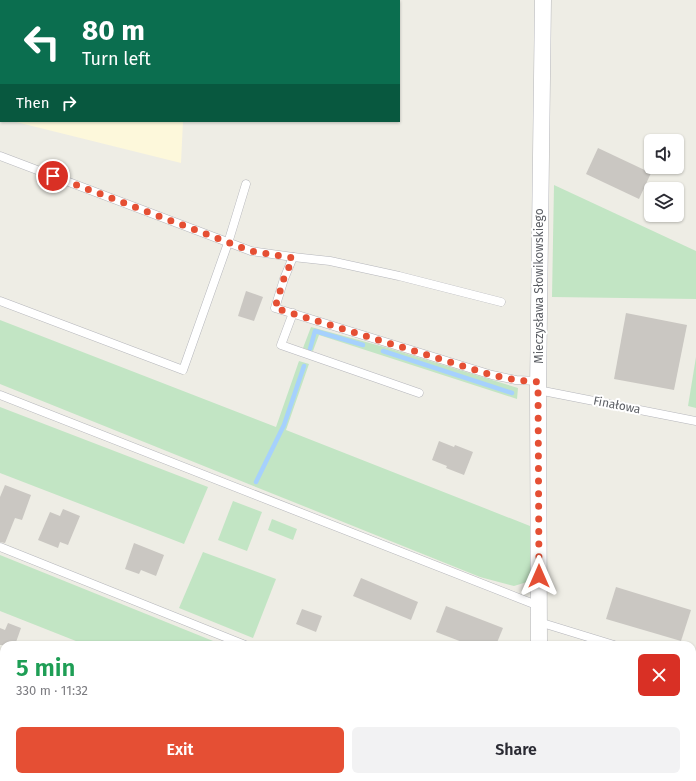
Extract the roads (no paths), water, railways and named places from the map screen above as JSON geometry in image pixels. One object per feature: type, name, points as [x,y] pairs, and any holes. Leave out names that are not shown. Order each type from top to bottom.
[{"type":"street","name":"Mieczysława Słowikowskiego","points":[[539,641],[539,209],[543,0]]},
{"type":"lane","points":[[0,156],[251,251],[293,258],[330,261],[399,276],[501,302]]},
{"type":"lane","points":[[0,301],[183,370],[228,243],[246,184]]},
{"type":"lane","name":"Finałowa","points":[[293,258],[284,278],[275,308],[492,375],[696,420]]},
{"type":"lane","points":[[293,313],[281,345],[419,393]]},
{"type":"lane","points":[[0,395],[539,606]]},
{"type":"lane","points":[[0,547],[235,641]]},
{"type":"lane","points":[[539,622],[601,641]]},
{"type":"waterway","points":[[310,349],[315,331],[363,345]]},
{"type":"waterway","points":[[383,351],[512,393]]},
{"type":"waterway","points":[[256,482],[284,425],[304,366]]}]
